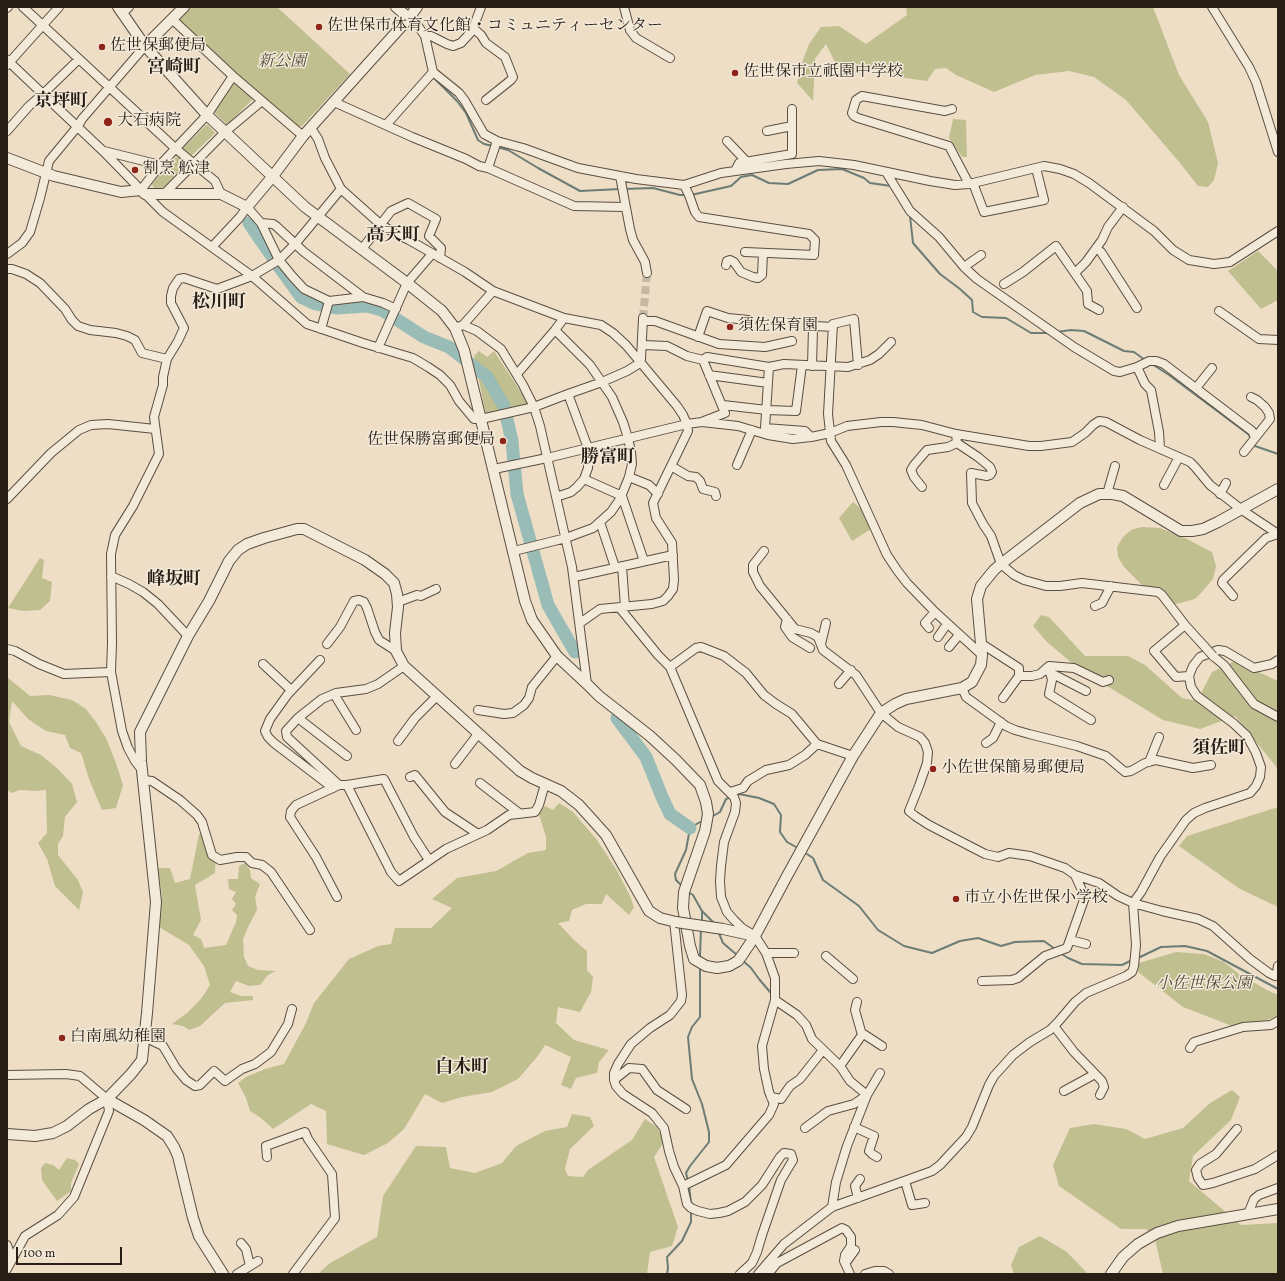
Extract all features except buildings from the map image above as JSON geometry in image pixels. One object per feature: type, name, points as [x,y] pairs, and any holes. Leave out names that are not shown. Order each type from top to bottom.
[{"type":"street","points":[[23,7],[109,88],[214,181],[221,194]]},
{"type":"street","points":[[59,7],[8,62],[78,126],[164,212],[252,276],[307,324],[413,358],[440,375],[450,385],[459,401],[474,419],[481,419],[534,407],[602,382],[627,371],[640,363],[643,345],[643,320],[655,321],[719,344],[765,347],[792,341]]},
{"type":"street","points":[[7,254],[22,243],[30,232],[49,161],[82,119],[145,46],[184,7]]},
{"type":"street","points":[[396,7],[418,26],[426,36],[433,72],[459,93],[484,134],[497,141],[523,148],[578,168],[620,176],[684,185],[722,173],[819,161],[854,165],[955,185],[971,183],[1044,166],[1060,169],[1074,174],[1123,207],[1154,231],[1173,250],[1189,260],[1214,264],[1230,262],[1278,231]]},
{"type":"street","points":[[212,247],[240,217],[304,136],[409,18],[417,7]]},
{"type":"street","points":[[426,36],[431,36],[452,46],[461,42],[473,28],[481,7]]},
{"type":"street","points":[[624,7],[630,30],[636,38],[670,58]]},
{"type":"street","points":[[1212,7],[1249,67],[1256,82],[1278,152]]},
{"type":"street","points":[[124,9],[145,46],[207,115],[305,207],[407,283],[459,326],[477,331],[501,349],[517,374],[534,407],[574,577],[587,684]]},
{"type":"street","points":[[172,19],[233,76],[304,136]]},
{"type":"street","points":[[473,28],[481,35],[486,43],[505,57],[513,76],[511,80],[486,100]]},
{"type":"street","points":[[7,131],[29,106],[44,94],[79,59]]},
{"type":"street","points":[[386,125],[433,72]]},
{"type":"street","points":[[143,192],[160,165],[207,115],[233,76]]},
{"type":"street","points":[[952,109],[945,111],[862,96],[856,100],[852,113],[858,118],[949,146],[971,183],[984,212],[1044,200],[1036,168]]},
{"type":"street","points":[[165,194],[225,132],[262,101]]},
{"type":"street","points":[[334,102],[574,206],[625,207]]},
{"type":"street","points":[[735,171],[739,163],[792,154],[792,109]]},
{"type":"street","points":[[767,131],[792,126]]},
{"type":"street","points":[[311,128],[318,139],[325,158],[341,189],[382,224],[394,233],[465,272],[493,291],[564,318],[601,325],[613,333],[626,345],[677,406],[687,424],[688,431],[653,502],[656,518],[672,543],[673,588],[668,596],[663,601],[658,603],[600,609],[580,623]]},
{"type":"street","points":[[488,168],[497,141]]},
{"type":"street","points":[[727,141],[747,162]]},
{"type":"street","points":[[103,151],[160,165]]},
{"type":"street","points":[[7,158],[54,176],[121,192],[221,194],[247,207],[261,223],[279,260],[304,289],[328,301],[363,297]]},
{"type":"street","points":[[886,172],[910,211],[939,237],[976,279],[1074,347],[1114,370],[1120,372],[1137,367],[1149,361],[1160,363],[1171,368],[1252,431],[1255,437]]},
{"type":"street","points":[[620,176],[625,207],[633,240],[646,262],[646,272]]},
{"type":"street","points":[[684,185],[695,212],[699,217],[809,234],[815,240],[814,255],[745,252]]},
{"type":"street","points":[[310,930],[271,872],[262,865],[252,863],[246,857],[237,856],[220,860],[212,855],[202,822],[197,815],[180,800],[143,776],[134,761],[122,730],[111,672],[111,554],[115,535],[133,506],[159,454],[154,417],[163,385],[163,377],[167,359],[184,328],[171,303],[173,288],[179,279],[187,279],[217,289],[252,276],[271,265],[279,260],[294,244],[341,189]]},
{"type":"street","points":[[362,250],[392,211],[408,202],[436,219],[429,236],[441,248],[440,258]]},
{"type":"street","points":[[1075,273],[1086,262],[1102,240],[1108,227],[1123,207]]},
{"type":"street","points":[[261,223],[273,224],[294,244],[363,297],[396,309]]},
{"type":"street","points":[[1004,284],[1023,272],[1056,246],[1087,291],[1088,304],[1099,310]]},
{"type":"street","points":[[1096,248],[1101,252],[1137,308]]},
{"type":"street","points":[[726,265],[727,261],[730,260],[734,262],[741,272],[753,278],[758,278],[762,276],[763,253]]},
{"type":"street","points":[[378,348],[407,283],[432,254]]},
{"type":"street","points":[[964,267],[982,255]]},
{"type":"street","points":[[7,269],[12,269],[26,274],[40,283],[66,309],[72,320],[78,326],[90,330],[116,333],[127,336],[135,340],[142,353],[167,359]]},
{"type":"street","points":[[459,326],[493,291]]},
{"type":"street","points":[[321,329],[328,301]]},
{"type":"street","points":[[698,337],[707,311],[728,318],[748,320]]},
{"type":"street","points":[[1218,311],[1259,339],[1278,340]]},
{"type":"street","points":[[517,374],[564,318]]},
{"type":"street","points":[[858,365],[854,319],[833,324],[828,414],[831,441],[846,465],[887,555],[907,583],[947,624],[982,656]]},
{"type":"street","points":[[459,326],[525,601],[532,620],[557,656],[599,696],[666,750],[700,785],[706,802],[708,814],[705,831],[686,888],[683,908],[694,959],[706,966],[718,968],[729,966],[741,958],[755,936],[854,756],[880,713],[906,699],[962,688],[972,682],[981,665],[982,656],[977,599],[981,586],[1001,564],[1080,503],[1099,494],[1123,496],[1181,531],[1192,531],[1218,522],[1278,489]]},
{"type":"street","points":[[812,366],[813,328],[815,326],[833,327]]},
{"type":"street","points":[[514,551],[566,538],[593,528],[611,512],[622,496],[630,477],[632,464],[628,438],[612,397],[582,356],[555,330]]},
{"type":"street","points":[[643,345],[667,346],[687,356],[702,360],[706,357],[770,366],[784,364],[848,367],[870,360],[879,354],[891,342]]},
{"type":"street","points":[[494,469],[547,458],[687,424],[702,422],[725,414],[702,360]]},
{"type":"street","points":[[722,405],[766,410],[796,411],[802,365]]},
{"type":"street","points":[[770,366],[765,428],[805,431],[811,437]]},
{"type":"street","points":[[1137,367],[1145,384],[1151,390],[1159,432],[1160,448]]},
{"type":"street","points":[[1196,388],[1212,368]]},
{"type":"street","points":[[709,375],[768,383]]},
{"type":"street","points":[[556,497],[571,492],[584,479],[588,468],[588,448],[568,394]]},
{"type":"street","points":[[1244,452],[1270,419],[1269,413],[1265,407],[1251,397]]},
{"type":"street","points":[[702,422],[738,426],[768,435],[793,439],[830,433],[847,426],[881,422],[922,425],[956,434],[1029,446],[1072,442],[1085,433],[1092,425],[1099,422],[1106,422],[1140,440],[1190,462],[1220,494],[1278,534],[1266,538],[1223,580],[1222,583],[1233,596]]},
{"type":"street","points":[[7,499],[50,453],[80,430],[91,425],[108,424],[155,429]]},
{"type":"street","points":[[741,462],[752,430]]},
{"type":"street","points":[[956,434],[957,443],[978,457],[990,467],[992,472],[987,476],[971,473],[972,503],[991,536],[1001,564],[1014,575],[1024,580],[1046,586],[1082,583],[1158,592],[1162,595],[1184,625],[1213,656],[1224,664],[1254,704],[1278,717]]},
{"type":"street","points":[[922,487],[914,477],[912,470],[914,465],[927,450],[948,447],[957,443]]},
{"type":"street","points":[[1164,485],[1179,457]]},
{"type":"street","points":[[671,466],[688,476],[696,477],[700,481],[703,489],[715,492],[716,496]]},
{"type":"street","points":[[1107,494],[1115,466]]},
{"type":"street","points":[[630,477],[649,485],[658,494]]},
{"type":"street","points":[[584,479],[622,496],[644,561]]},
{"type":"street","points":[[1220,494],[1226,483]]},
{"type":"street","points":[[600,522],[618,566],[622,607],[658,654],[670,667],[718,781],[731,794],[736,803],[735,812],[724,842],[720,881],[721,897],[727,912],[742,928],[755,936],[766,953],[775,978],[774,1000],[762,1046],[764,1069],[774,1104],[769,1115],[726,1165],[683,1186]]},
{"type":"street","points":[[7,1134],[35,1136],[53,1133],[67,1126],[89,1109],[107,1099],[142,1060],[156,902],[140,732],[188,636],[209,601],[229,562],[238,550],[247,544],[297,529],[304,529],[326,539],[365,560],[386,574],[394,583],[397,594],[398,607],[395,633],[396,651],[404,666],[478,734],[520,770],[545,784],[562,791],[579,805],[606,835],[649,911],[660,918],[675,922],[723,929],[755,936]]},
{"type":"street","points":[[764,551],[753,565],[753,572],[760,586],[795,629],[811,633],[818,637],[824,650],[856,674],[880,713],[898,727],[920,737],[925,743],[928,752],[924,771],[909,811],[915,816],[986,854],[998,857],[1009,853],[1030,856],[1065,868],[1075,875],[1099,883],[1118,896],[1134,903],[1198,919],[1213,926],[1260,967],[1276,976],[1278,966]]},
{"type":"street","points":[[574,577],[673,555]]},
{"type":"street","points":[[111,576],[143,592],[158,604],[188,636]]},
{"type":"street","points":[[1095,606],[1102,603],[1111,586]]},
{"type":"street","points":[[398,602],[417,595],[421,596],[436,589]]},
{"type":"street","points":[[328,644],[340,627],[354,601],[359,600],[364,602],[367,608],[379,640],[396,651]]},
{"type":"street","points":[[929,628],[925,623],[935,612]]},
{"type":"street","points":[[787,618],[785,627],[792,637],[810,648]]},
{"type":"street","points":[[821,644],[826,623]]},
{"type":"street","points":[[938,636],[947,624]]},
{"type":"street","points":[[1184,625],[1154,651],[1176,677],[1189,676]]},
{"type":"street","points":[[949,647],[959,635]]},
{"type":"street","points":[[982,644],[1019,668],[1019,676],[1003,698]]},
{"type":"street","points":[[670,667],[696,648],[701,647],[724,656],[746,673],[764,695],[792,714],[817,744],[854,756]]},
{"type":"street","points":[[7,650],[15,651],[39,664],[64,674],[111,672]]},
{"type":"street","points":[[768,1274],[784,1244],[832,1207],[932,1171],[940,1165],[950,1155],[972,1127],[994,1076],[1013,1055],[1054,1026],[1075,1002],[1086,993],[1132,972],[1136,945],[1134,903],[1142,892],[1160,857],[1186,820],[1194,813],[1250,793],[1256,786],[1260,777],[1261,767],[1256,753],[1247,736],[1233,723],[1197,696],[1191,687],[1189,676],[1192,666],[1200,658],[1218,650],[1225,651],[1254,668],[1272,664],[1278,660]]},
{"type":"street","points":[[478,710],[504,714],[513,713],[524,705],[529,698],[532,687],[557,656]]},
{"type":"street","points":[[320,660],[291,690],[270,719],[265,731],[274,743],[340,786]]},
{"type":"street","points":[[404,666],[378,684],[366,689],[334,694],[322,699],[298,718],[286,731],[287,737],[340,786],[391,872],[399,881],[446,849],[487,830],[509,815],[535,812],[538,809],[545,784]]},
{"type":"street","points":[[1091,720],[1049,694],[1052,680],[1048,671],[1049,666],[1074,668],[1103,682],[1109,680]]},
{"type":"street","points":[[264,668],[291,690]]},
{"type":"street","points":[[839,684],[851,670]]},
{"type":"street","points":[[1019,676],[1032,676],[1048,671],[1086,691]]},
{"type":"street","points":[[962,688],[966,697],[1015,730],[1077,746],[1106,756],[1125,772],[1131,771],[1156,760],[1193,768],[1211,765]]},
{"type":"street","points":[[334,694],[356,730]]},
{"type":"street","points":[[398,741],[415,718],[437,696]]},
{"type":"street","points":[[298,718],[347,756]]},
{"type":"street","points":[[986,743],[993,738],[1001,722]]},
{"type":"street","points":[[455,764],[478,734]]},
{"type":"street","points":[[1149,762],[1159,737]]},
{"type":"street","points":[[731,794],[743,788],[748,780],[766,770],[789,765],[817,744]]},
{"type":"street","points":[[410,777],[415,775],[445,812],[478,834]]},
{"type":"street","points":[[337,897],[316,857],[290,817],[291,811],[296,805],[340,786],[384,779],[414,837],[429,860]]},
{"type":"street","points":[[480,783],[519,813]]},
{"type":"street","points":[[982,981],[1012,980],[1018,978],[1038,960],[1066,948],[1085,897],[1075,875]]},
{"type":"street","points":[[675,922],[682,995],[681,1002],[670,1016],[650,1028],[631,1044],[618,1064],[614,1073],[614,1080],[616,1086],[623,1094],[652,1113],[664,1128],[674,1167],[683,1186],[687,1204],[691,1208],[698,1211],[710,1214],[728,1211],[745,1202],[762,1185],[780,1157],[784,1153],[790,1154],[793,1160],[781,1180],[757,1252],[752,1263],[740,1274]]},
{"type":"street","points":[[1070,940],[1086,944]]},
{"type":"street","points":[[766,953],[794,953]]},
{"type":"street","points":[[826,956],[853,979]]},
{"type":"street","points":[[774,1000],[797,1015],[806,1025],[812,1039],[840,1066],[850,1081],[867,1095]]},
{"type":"street","points":[[840,1066],[862,1035],[855,1010],[858,1002]]},
{"type":"street","points":[[144,1037],[163,1046],[181,1074],[186,1080],[195,1086],[200,1085],[214,1071],[225,1081],[242,1069],[255,1064],[271,1052],[288,1024],[292,1009]]},
{"type":"street","points":[[1190,1048],[1194,1042],[1236,1029],[1271,1025],[1278,1021]]},
{"type":"street","points":[[1054,1026],[1074,1052],[1102,1081],[1104,1087],[1100,1095]]},
{"type":"street","points":[[862,1033],[882,1046]]},
{"type":"street","points":[[771,1097],[781,1099],[790,1086],[800,1079],[823,1050]]},
{"type":"street","points":[[614,1080],[629,1068],[642,1069],[657,1090],[686,1110]]},
{"type":"street","points":[[832,1207],[836,1182],[854,1127],[867,1095],[880,1073]]},
{"type":"street","points":[[7,1075],[66,1074],[80,1076],[107,1099],[144,1120],[167,1136],[178,1156],[193,1218],[199,1236],[223,1274]]},
{"type":"street","points":[[1064,1091],[1095,1074]]},
{"type":"street","points":[[805,1128],[828,1111],[854,1104],[867,1095]]},
{"type":"street","points":[[7,1269],[25,1236],[58,1215],[74,1197],[109,1111],[107,1099]]},
{"type":"street","points":[[854,1127],[874,1136],[870,1151],[877,1157]]},
{"type":"street","points":[[1237,1129],[1216,1154],[1200,1164],[1196,1170],[1198,1178],[1203,1185],[1214,1184],[1255,1169],[1278,1155]]},
{"type":"street","points":[[267,1157],[266,1146],[305,1132],[308,1139],[332,1174],[335,1218],[293,1274]]},
{"type":"street","points":[[858,1198],[855,1186],[860,1179]]},
{"type":"street","points":[[905,1181],[912,1205],[925,1203]]},
{"type":"street","points":[[1248,1214],[1254,1199],[1259,1195],[1278,1188]]},
{"type":"street","points":[[1110,1274],[1123,1257],[1138,1244],[1157,1233],[1178,1226],[1278,1209]]},
{"type":"street","points":[[758,1274],[775,1261],[842,1228],[846,1230],[851,1237],[851,1246],[844,1261],[850,1274]]},
{"type":"street","points":[[241,1243],[246,1249],[250,1266]]},
{"type":"street","points":[[7,1245],[12,1258]]},
{"type":"street","points":[[845,1263],[855,1250]]},
{"type":"street","points":[[237,1274],[258,1261]]},
{"type":"street","points":[[865,1274],[875,1271],[884,1271],[889,1274]]},
{"type":"green space","name":"新公園","points":[[190,7],[277,7],[350,74],[302,126],[297,127],[179,22],[179,17]]},
{"type":"green space","points":[[906,7],[1153,7],[1179,75],[1208,122],[1218,163],[1214,180],[1208,187],[1198,186],[1126,100],[1094,77],[1069,71],[1035,75],[994,92],[956,75],[946,68],[935,69],[927,81],[898,77],[882,67],[857,74],[837,66],[826,44],[815,59],[813,101],[797,83],[809,44],[821,27],[839,26],[866,44],[907,15]]},
{"type":"green space","points":[[235,82],[254,98],[227,125],[213,111]]},
{"type":"green space","points":[[953,119],[966,120],[967,157],[962,157],[949,138]]},
{"type":"green space","points":[[206,125],[208,125],[215,133],[191,156],[182,149]]},
{"type":"green space","points":[[178,155],[187,163],[164,187],[157,189],[153,187],[153,182]]},
{"type":"green space","points":[[1258,251],[1278,271],[1278,300],[1261,309],[1228,271]]},
{"type":"green space","points":[[479,351],[487,357],[494,351],[528,403],[527,406],[486,415],[474,356]]},
{"type":"green space","points":[[853,502],[864,511],[871,529],[852,541],[839,518]]},
{"type":"green space","points":[[1141,527],[1160,528],[1187,539],[1212,552],[1216,566],[1213,579],[1195,599],[1176,604],[1163,598],[1141,584],[1124,567],[1118,557],[1117,547],[1123,537],[1131,530]]},
{"type":"green space","points":[[40,558],[44,560],[42,578],[52,582],[50,601],[40,610],[24,611],[8,608]]},
{"type":"green space","points":[[1041,615],[1049,617],[1085,656],[1128,656],[1145,665],[1182,698],[1197,701],[1212,672],[1235,661],[1278,681],[1278,769],[1235,716],[1200,729],[1163,720],[1079,669],[1047,642],[1033,626]]},
{"type":"green space","points":[[7,677],[30,696],[49,695],[72,700],[86,709],[106,738],[123,785],[116,808],[102,810],[89,779],[81,753],[70,748],[65,735],[46,731],[28,719],[12,701],[9,722],[21,746],[41,755],[58,769],[72,784],[77,802],[65,817],[63,836],[58,844],[58,855],[78,880],[83,892],[79,910],[55,886],[47,859],[38,843],[47,833],[46,790],[20,790],[11,793],[7,789]]},
{"type":"green space","points":[[559,803],[573,812],[597,840],[616,869],[634,907],[629,915],[606,894],[602,904],[586,904],[572,910],[569,921],[558,923],[587,951],[587,970],[593,977],[591,992],[580,1012],[558,1007],[556,1023],[574,1040],[609,1050],[599,1062],[597,1073],[576,1078],[571,1089],[561,1085],[571,1057],[545,1045],[518,1079],[492,1092],[462,1097],[442,1103],[425,1094],[404,1129],[388,1143],[364,1155],[327,1144],[326,1111],[311,1104],[273,1129],[261,1118],[250,1111],[246,1098],[238,1083],[246,1077],[265,1069],[284,1064],[306,1023],[314,1003],[349,959],[378,946],[391,944],[395,928],[431,928],[452,908],[432,899],[457,878],[496,871],[528,853],[546,850],[546,837],[539,814],[545,806],[553,810]]},
{"type":"green space","points":[[1278,807],[1278,907],[1240,889],[1179,846],[1187,836]]},
{"type":"green space","points":[[199,834],[203,835],[216,854],[215,873],[195,885],[201,920],[193,935],[201,939],[204,948],[226,945],[236,922],[237,915],[232,910],[236,904],[232,899],[236,892],[229,889],[228,879],[238,879],[239,866],[245,863],[250,870],[251,878],[260,884],[255,897],[257,910],[243,939],[244,957],[248,966],[258,970],[276,971],[268,975],[260,985],[249,986],[236,981],[230,992],[241,996],[253,996],[253,1000],[225,1003],[200,1026],[189,1030],[183,1026],[172,1024],[187,1013],[201,999],[210,985],[204,966],[189,945],[159,927],[162,896],[158,868],[170,868],[175,883],[190,879]]},
{"type":"green space","name":"小佐世保公園","points":[[1176,952],[1204,954],[1224,962],[1240,975],[1278,995],[1278,1016],[1262,1022],[1232,1026],[1183,1007],[1138,972],[1139,963]]},
{"type":"green space","points":[[1232,1090],[1240,1097],[1231,1120],[1193,1156],[1189,1181],[1241,1225],[1278,1223],[1278,1274],[1163,1274],[1155,1239],[1146,1229],[1121,1229],[1059,1186],[1053,1165],[1070,1128],[1094,1124],[1126,1129],[1145,1139],[1183,1128],[1210,1103]]},
{"type":"green space","points":[[572,1114],[590,1117],[594,1126],[570,1149],[565,1169],[568,1176],[583,1177],[588,1170],[632,1140],[645,1119],[657,1127],[664,1142],[654,1157],[678,1227],[672,1246],[650,1252],[647,1274],[318,1274],[330,1263],[377,1237],[383,1196],[416,1146],[446,1147],[450,1168],[475,1173],[502,1163],[516,1146],[545,1131],[567,1127]]},
{"type":"green space","points":[[67,1158],[75,1160],[79,1164],[71,1183],[71,1191],[57,1201],[42,1180],[41,1168],[45,1163],[53,1165],[59,1170]]},
{"type":"green space","points":[[1040,1236],[1067,1252],[1088,1274],[1014,1274],[1011,1265],[1019,1247]]},
{"type":"waterway","points":[[433,77],[457,101],[466,113],[478,140],[484,144],[493,146]]},
{"type":"waterway","points":[[497,147],[508,150],[580,191],[620,189]]},
{"type":"waterway","points":[[691,195],[731,186],[741,177],[752,175],[769,183],[788,184],[818,170],[842,169],[864,178],[870,183],[891,186]]},
{"type":"waterway","points":[[899,187],[910,205]]},
{"type":"waterway","points":[[624,189],[653,188],[680,195],[686,195]]},
{"type":"waterway","points":[[910,216],[913,243],[940,274],[972,300],[973,312],[982,317],[1006,318],[1031,333],[1049,333]]},
{"type":"waterway","points":[[249,223],[301,297],[316,304],[336,308],[367,306],[382,310],[424,337],[449,347],[487,377],[504,406],[512,441],[517,494],[548,605],[575,652]]},
{"type":"waterway","points":[[1057,332],[1071,330],[1084,331],[1124,351],[1134,352],[1145,360]]},
{"type":"waterway","points":[[1152,364],[1248,434],[1251,438]]},
{"type":"waterway","points":[[1254,444],[1255,446],[1278,454]]},
{"type":"waterway","points":[[617,718],[646,757],[670,814],[690,828]]},
{"type":"waterway","points":[[735,796],[739,794],[759,798],[774,804],[781,815],[780,832],[787,842],[796,847]]},
{"type":"waterway","points":[[713,816],[720,812],[726,799],[731,797]]},
{"type":"waterway","points":[[682,886],[676,880],[675,874],[686,850],[690,828],[700,822]]},
{"type":"waterway","points":[[807,854],[813,858],[823,880],[859,906],[878,930],[904,946],[932,953],[960,941],[978,938],[1001,946],[1015,942],[1044,941],[1055,949]]},
{"type":"waterway","points":[[688,892],[693,895],[702,911],[702,923]]},
{"type":"waterway","points":[[702,911],[715,924]]},
{"type":"waterway","points":[[700,956],[701,929]]},
{"type":"waterway","points":[[718,931],[723,943],[737,955]]},
{"type":"waterway","points":[[1138,958],[1161,947],[1185,946],[1207,951],[1278,989]]},
{"type":"waterway","points":[[1060,953],[1082,964],[1122,965],[1132,960]]},
{"type":"waterway","points":[[742,960],[751,968],[770,992]]},
{"type":"waterway","points":[[688,1181],[686,1173],[709,1142],[709,1132],[702,1104],[692,1079],[688,1037],[692,1027],[700,1017],[700,970]]},
{"type":"waterway","points":[[689,1185],[691,1203]]},
{"type":"waterway","points":[[667,1274],[667,1257],[682,1241],[691,1222],[691,1211]]},
{"type":"tunnel","points":[[643,318],[647,273]]},
{"type":"place","name":"佐世保市体育文化館・コミュニティーセンター","points":[[319,27]]},
{"type":"place","name":"佐世保郵便局","points":[[102,47]]},
{"type":"place","name":"佐世保市立祇園中学校","points":[[735,73]]},
{"type":"place","name":"大石病院","points":[[108,122]]},
{"type":"place","name":"割烹 舩津","points":[[135,170]]},
{"type":"place","name":"須佐保育園","points":[[730,327]]},
{"type":"place","name":"佐世保勝富郵便局","points":[[503,441]]},
{"type":"place","name":"小佐世保簡易郵便局","points":[[933,769]]},
{"type":"place","name":"市立小佐世保小学校","points":[[956,899]]},
{"type":"place","name":"白南風幼稚園","points":[[62,1038]]},
{"type":"district","name":"宮崎町","points":[[174,69]]},
{"type":"district","name":"京坪町","points":[[61,103]]},
{"type":"district","name":"高天町","points":[[393,237]]},
{"type":"district","name":"松川町","points":[[219,304]]},
{"type":"district","name":"勝富町","points":[[608,459]]},
{"type":"district","name":"峰坂町","points":[[174,581]]},
{"type":"district","name":"須佐町","points":[[1219,750]]},
{"type":"district","name":"白木町","points":[[462,1069]]}]
